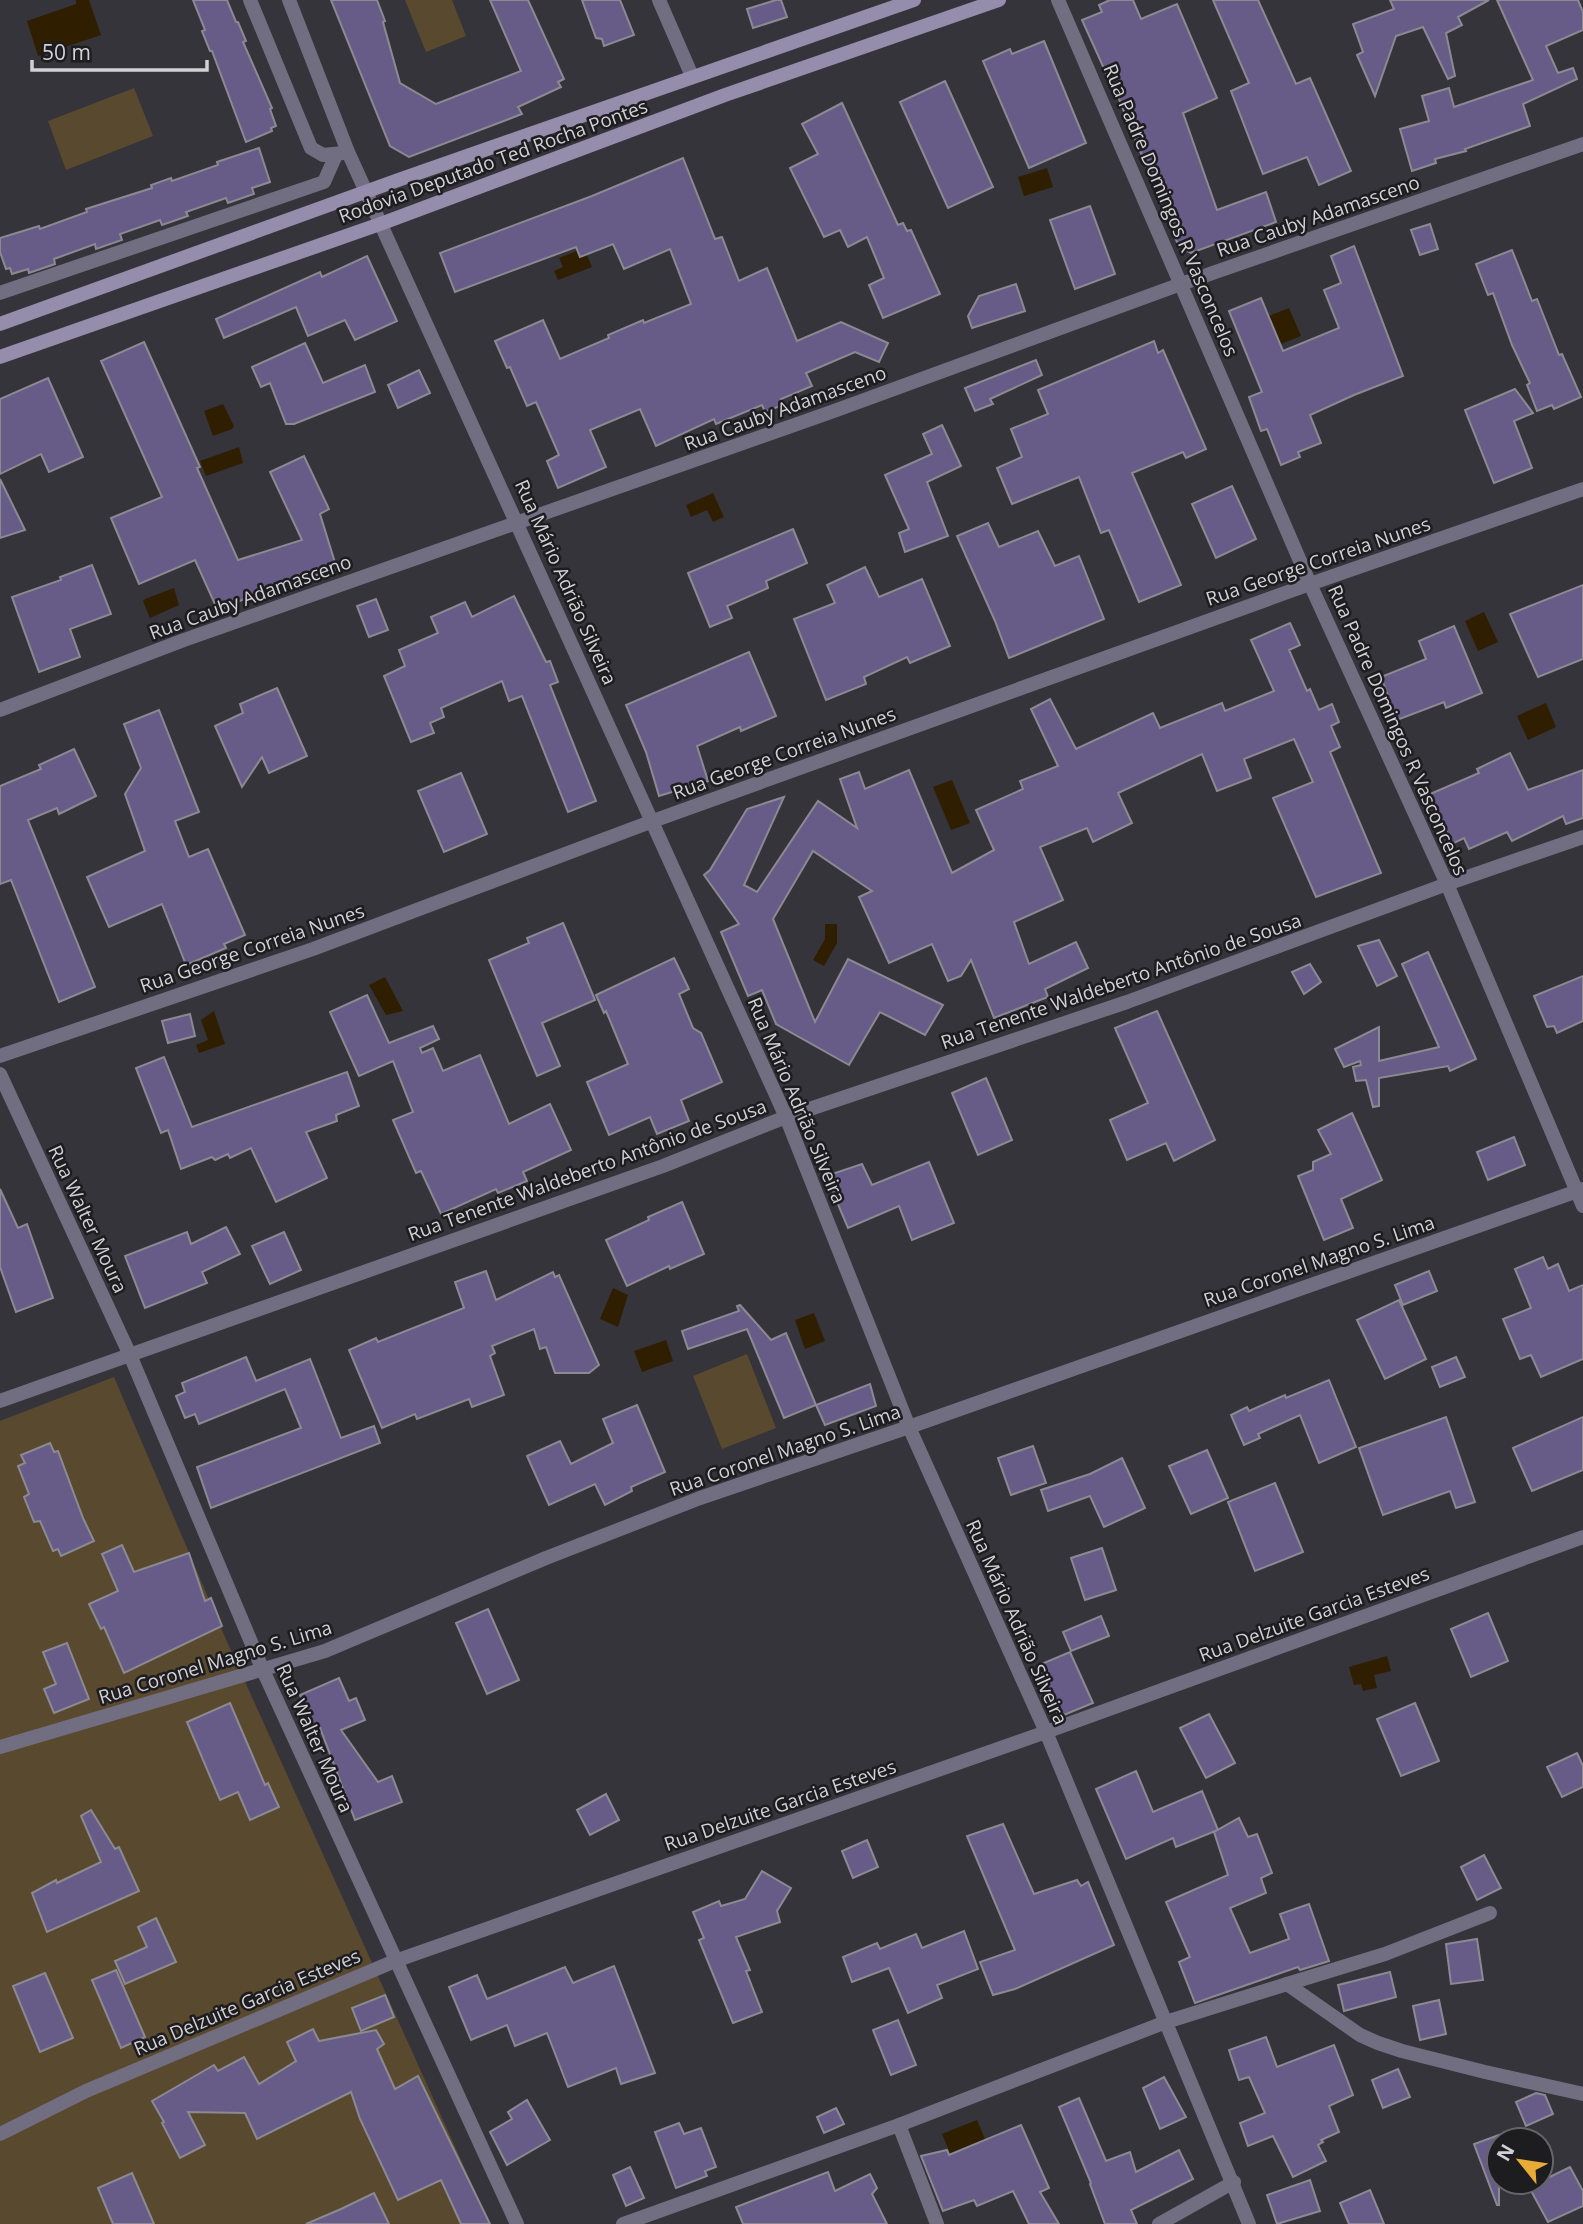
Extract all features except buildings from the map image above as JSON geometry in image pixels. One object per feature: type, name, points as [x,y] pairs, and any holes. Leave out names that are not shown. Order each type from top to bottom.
[{"type":"main road","name":"Rodovia Deputado Ted Rocha Pontes","points":[[0,324],[692,76],[914,0]]},
{"type":"main road","name":"Rodovia Deputado Ted Rocha Pontes","points":[[0,356],[383,223],[725,95],[999,0]]},
{"type":"street","points":[[250,0],[308,143],[318,154],[342,153]]},
{"type":"street","name":"Rua Mário Adrião Silveira","points":[[289,0],[342,153],[383,223],[786,1117],[909,1427],[1046,1732],[1234,2182],[1249,2224]]},
{"type":"street","points":[[659,0],[692,76]]},
{"type":"street","name":"Rua Padre Domingos R Vasconcelos","points":[[1058,0],[1310,584],[1447,884],[1580,1190],[1583,1206]]},
{"type":"street","name":"Rua Cauby Adamasceno","points":[[0,710],[184,640],[834,411],[1181,284],[1583,144]]},
{"type":"street","points":[[0,293],[324,182],[342,153]]},
{"type":"street","name":"Rua George Correia Nunes","points":[[0,1056],[313,949],[653,821],[1310,584],[1583,489]]},
{"type":"street","name":"Rua Tenente Waldeberto Antônio de Sousa","points":[[0,1401],[650,1171],[786,1117],[1127,1003],[1447,884],[1583,837]]},
{"type":"street","name":"Rua Walter Moura","points":[[0,1074],[130,1356],[262,1668],[517,2224]]},
{"type":"street","name":"Rua Coronel Magno S. Lima","points":[[0,1747],[325,1651],[546,1558],[700,1498],[1580,1190]]},
{"type":"street","name":"Rua Delzuite Garcia Esteves","points":[[0,2134],[86,2091],[395,1961],[1046,1732],[1583,1537]]},
{"type":"street","points":[[623,2224],[899,2125],[1166,2022],[1385,1954],[1490,1913]]},
{"type":"street","points":[[1287,1984],[1360,2035],[1378,2043],[1449,2063],[1583,2094]]},
{"type":"street","points":[[899,2125],[937,2224]]},
{"type":"street","points":[[1158,2224],[1234,2182]]},
{"type":"shaded area","points":[[76,0],[89,0],[101,35],[38,56],[27,21],[76,4]]},
{"type":"shaded area","points":[[405,0],[452,0],[466,36],[426,52]]},
{"type":"shaded area","points":[[134,88],[153,136],[66,170],[48,121]]},
{"type":"shaded area","points":[[1047,168],[1053,187],[1024,196],[1018,177]]},
{"type":"shaded area","points":[[577,251],[579,258],[587,255],[592,267],[558,280],[554,271],[563,267],[559,258]]},
{"type":"shaded area","points":[[1289,308],[1301,336],[1281,344],[1269,316]]},
{"type":"shaded area","points":[[223,404],[234,426],[213,436],[204,411]]},
{"type":"shaded area","points":[[239,447],[243,463],[206,476],[200,461]]},
{"type":"shaded area","points":[[713,493],[724,517],[713,522],[707,510],[691,517],[686,505]]},
{"type":"shaded area","points":[[174,588],[179,605],[150,618],[143,601]]},
{"type":"shaded area","points":[[1484,612],[1498,642],[1478,651],[1465,621]]},
{"type":"shaded area","points":[[1546,703],[1556,727],[1528,740],[1517,716]]},
{"type":"shaded area","points":[[952,780],[970,823],[951,830],[933,787]]},
{"type":"shaded area","points":[[825,924],[837,924],[837,943],[824,966],[813,960],[825,939]]},
{"type":"shaded area","points":[[385,977],[403,1011],[386,1015],[369,985]]},
{"type":"shaded area","points":[[214,1011],[225,1044],[199,1053],[196,1045],[208,1040],[201,1020]]},
{"type":"shaded area","points":[[613,1288],[628,1295],[618,1327],[600,1319]]},
{"type":"shaded area","points":[[814,1313],[825,1341],[805,1349],[795,1320]]},
{"type":"shaded area","points":[[666,1340],[673,1361],[642,1372],[634,1351]]},
{"type":"shaded area","points":[[747,1354],[776,1428],[722,1449],[693,1376]]},
{"type":"shaded area","points":[[114,1377],[228,1644],[490,2224],[0,2224],[0,1421]]},
{"type":"shaded area","points":[[1387,1656],[1391,1671],[1374,1675],[1377,1688],[1363,1691],[1361,1684],[1354,1685],[1349,1667]]},
{"type":"shaded area","points":[[977,2120],[985,2139],[950,2153],[942,2134]]}]
